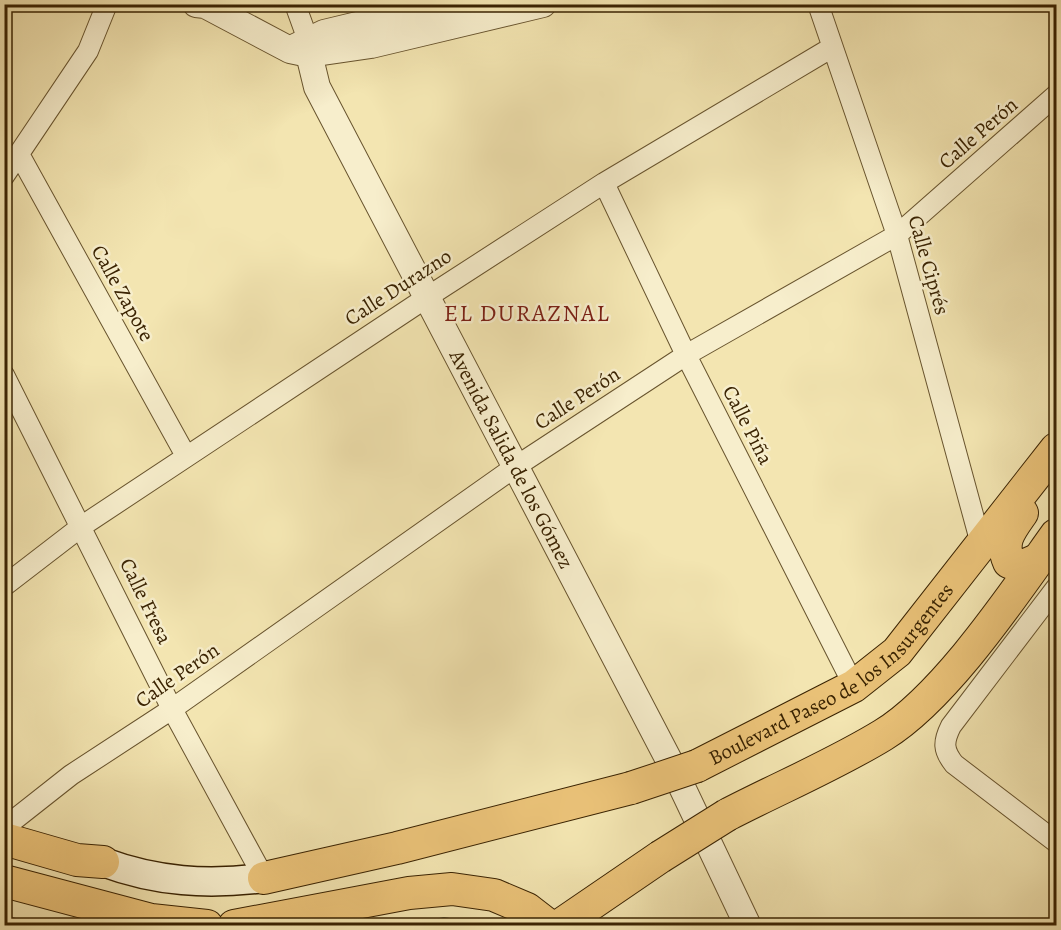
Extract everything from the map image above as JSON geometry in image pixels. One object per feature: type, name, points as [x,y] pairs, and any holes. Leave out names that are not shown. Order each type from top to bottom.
[{"type":"main road","name":"Boulevard Paseo de los Insurgentes","points":[[264,878],[397,848],[631,788],[684,766],[854,686],[897,652],[1056,449]]},
{"type":"main road","points":[[1048,547],[1021,567],[1009,562],[1003,550],[1008,533],[1056,465]]},
{"type":"main road","points":[[234,926],[410,893],[452,889],[494,895],[558,924],[727,815],[883,735],[907,717],[975,643],[1048,547]]},
{"type":"main road","points":[[4,839],[77,860],[103,862],[159,879],[226,883],[264,878]]},
{"type":"main road","points":[[4,881],[129,916],[207,926]]},
{"type":"street","points":[[4,176],[88,51],[107,4]]},
{"type":"street","points":[[196,4],[204,5],[302,48],[371,45],[543,4]]},
{"type":"street","points":[[295,4],[302,48]]},
{"type":"street","points":[[302,48],[324,33],[445,4]]},
{"type":"street","name":"Calle Ciprés","points":[[818,4],[831,48],[897,235],[981,544]]},
{"type":"street","name":"Avenida Salida de los Gómez","points":[[302,48],[317,87],[429,296],[515,467],[684,766],[748,926]]},
{"type":"street","name":"Calle Durazno","points":[[4,586],[82,526],[429,296],[604,183],[831,48]]},
{"type":"street","name":"Calle Perón","points":[[5,827],[71,775],[172,709],[515,467],[686,355],[897,235],[1056,95]]},
{"type":"street","name":"Calle Zapote","points":[[19,154],[186,456]]},
{"type":"street","name":"Calle Piña","points":[[604,183],[686,355],[854,686]]},
{"type":"street","name":"Calle Fresa","points":[[4,375],[82,526],[172,709],[264,878]]},
{"type":"street","points":[[1056,588],[951,726],[944,740],[946,753],[954,764],[1056,842]]},
{"type":"street","points":[[5,827],[103,862]]},
{"type":"waterway","points":[[4,917],[30,926]]},
{"type":"waterway","points":[[419,926],[444,920],[475,926]]},
{"type":"district","name":"EL DURAZNAL","points":[[527,313]]}]
